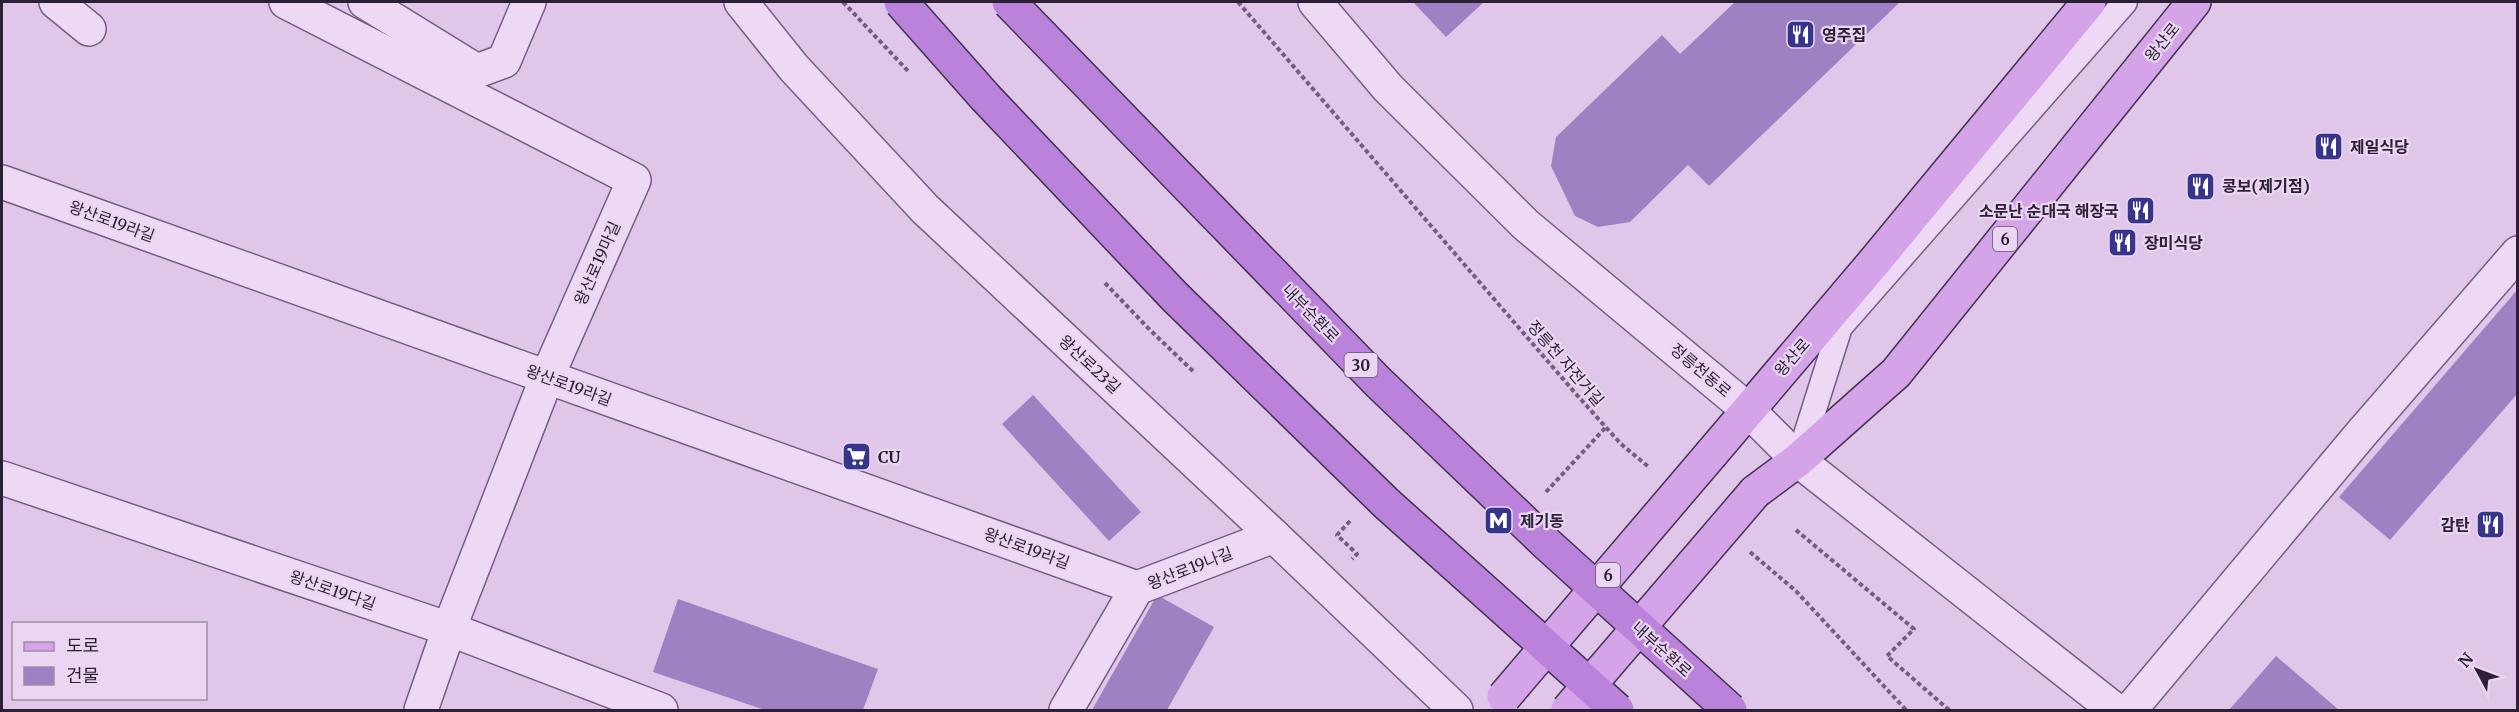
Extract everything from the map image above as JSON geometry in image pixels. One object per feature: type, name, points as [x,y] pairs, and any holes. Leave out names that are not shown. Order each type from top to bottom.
[{"type":"highway","points":[[901,2],[986,98],[1175,297],[1386,503],[1617,711]]},
{"type":"highway","name":"내부순환로","points":[[1009,2],[1378,382],[1547,544],[1730,711]]},
{"type":"main road","name":"왕산로","points":[[1498,704],[1875,261],[2089,2]]},
{"type":"main road","name":"왕산로","points":[[1568,711],[1755,492],[1798,460],[1896,373],[2194,2]]},
{"type":"street","points":[[56,2],[89,29]]},
{"type":"street","name":"왕산로19마길","points":[[286,2],[634,180],[547,377],[449,629],[421,711]]},
{"type":"street","points":[[365,2],[477,71],[504,61],[529,2]]},
{"type":"street","name":"왕산로23길","points":[[741,2],[795,68],[925,208],[1274,536],[1456,711]]},
{"type":"street","name":"정릉천동로","points":[[1315,2],[1388,88],[1526,225],[1747,409],[1798,460],[2115,711]]},
{"type":"street","name":"왕산로19라길","points":[[2,182],[1137,588]]},
{"type":"street","points":[[2130,711],[2361,434],[2517,253]]},
{"type":"street","name":"왕산로19다길","points":[[2,478],[449,629],[661,711]]},
{"type":"street","name":"왕산로19나길","points":[[1066,711],[1137,588],[1274,536]]},
{"type":"lane","name":"왕산로","points":[[1798,460],[1840,327],[2125,2]]},
{"type":"path","name":"정릉천 자전거길","points":[[1238,2],[1576,394],[1621,444],[1656,473]]},
{"type":"path","points":[[1796,530],[1914,629],[1887,656],[1949,711]]},
{"type":"path","points":[[1743,546],[1796,591],[1906,711]]},
{"type":"pier","points":[[884,2],[1087,2],[1258,189],[1466,402],[1808,710],[1594,710],[1449,581],[1176,325]]},
{"type":"building","points":[[1413,2],[1484,2],[1446,37]]},
{"type":"building","points":[[1735,2],[1900,2],[1709,186],[1688,165],[1630,222],[1598,227],[1575,216],[1551,166],[1556,137],[1662,35],[1680,54]]},
{"type":"building","points":[[2518,289],[2518,393],[2390,540],[2339,497]]},
{"type":"building","points":[[1033,395],[1141,512],[1109,541],[1002,424]]},
{"type":"building","points":[[1157,595],[1214,627],[1167,710],[1092,710]]},
{"type":"building","points":[[678,599],[878,669],[863,710],[765,710],[653,672]]},
{"type":"building","points":[[2276,656],[2339,710],[2229,710]]},
{"type":"place","name":"영주집","points":[[1801,35]]},
{"type":"place","name":"제일식당","points":[[2329,147]]},
{"type":"place","name":"콩보(제기점)","points":[[2201,186]]},
{"type":"place","name":"소문난 순대국 해장국","points":[[2140,211]]},
{"type":"place","name":"장미식당","points":[[2123,243]]},
{"type":"place","name":"CU","points":[[857,457]]},
{"type":"place","name":"제기동","points":[[1499,521]]},
{"type":"place","name":"감탄","points":[[2491,525]]}]
